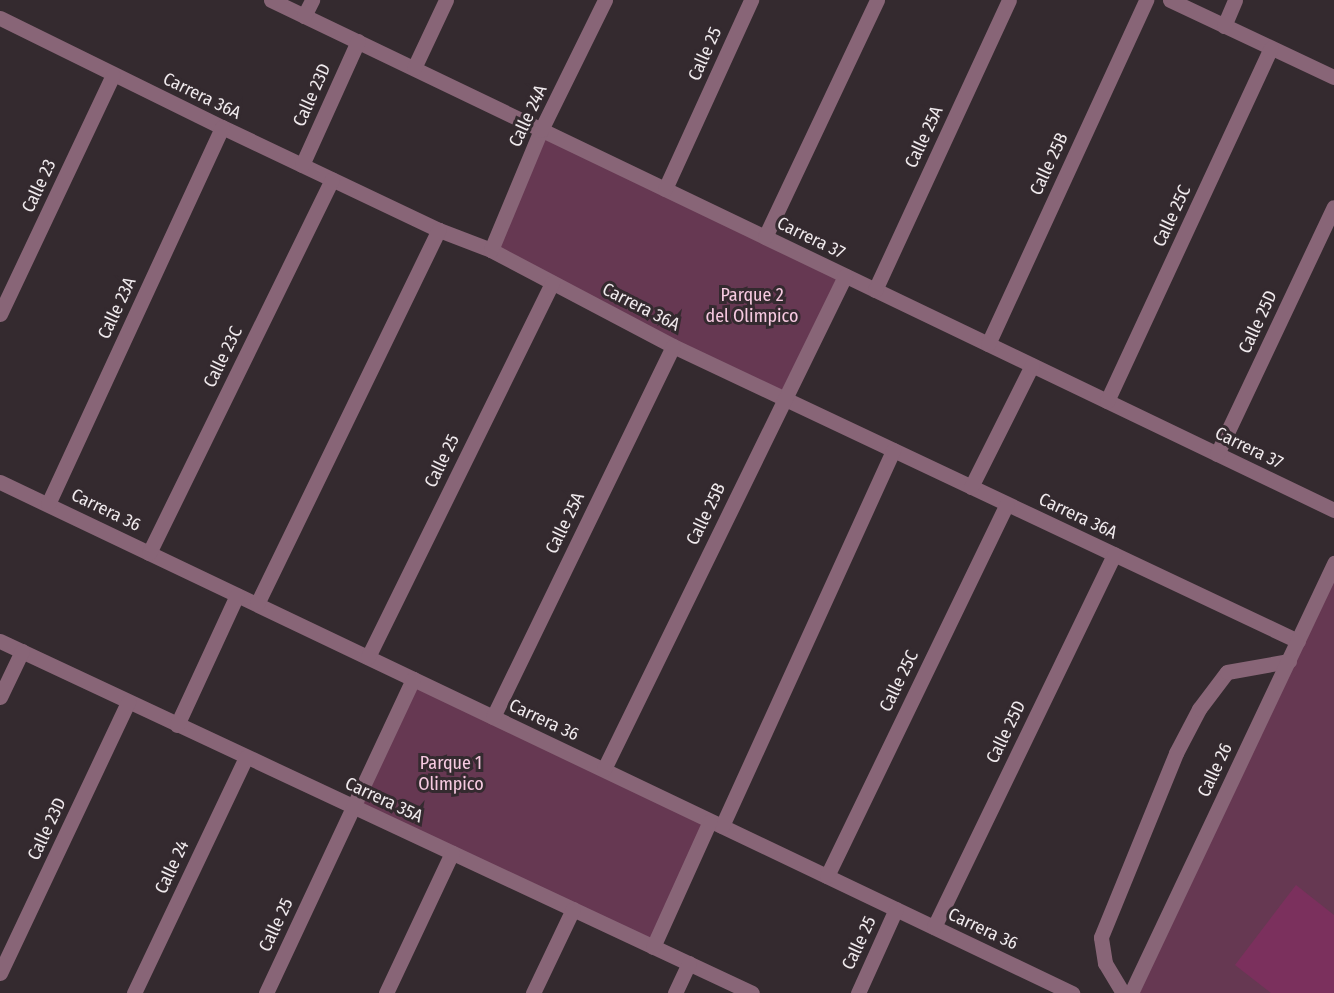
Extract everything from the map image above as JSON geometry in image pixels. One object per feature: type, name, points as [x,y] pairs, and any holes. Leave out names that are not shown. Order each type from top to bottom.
[{"type":"street","name":"Carrera 37","points":[[271,0],[1334,510]]},
{"type":"street","points":[[304,16],[312,0]]},
{"type":"street","points":[[414,68],[446,0]]},
{"type":"street","name":"Calle 24A","points":[[491,250],[541,130],[605,0]]},
{"type":"street","name":"Calle 25","points":[[665,189],[751,0]]},
{"type":"street","points":[[765,237],[877,0]]},
{"type":"street","name":"Calle 25A","points":[[874,290],[1009,0]]},
{"type":"street","name":"Calle 25B","points":[[988,344],[1146,0]]},
{"type":"street","points":[[1170,0],[1334,77]]},
{"type":"street","points":[[1224,26],[1235,0]]},
{"type":"street","name":"Carrera 36A","points":[[0,18],[113,75],[439,230],[491,250],[673,346],[1298,641]]},
{"type":"street","name":"Calle 23D","points":[[302,165],[358,41]]},
{"type":"street","name":"Calle 25C","points":[[1107,401],[1271,48]]},
{"type":"street","name":"Calle 23","points":[[0,314],[113,75]]},
{"type":"street","name":"Calle 23A","points":[[48,504],[222,127]]},
{"type":"street","name":"Calle 23C","points":[[149,553],[332,179]]},
{"type":"street","name":"Calle 25D","points":[[1217,454],[1334,207]]},
{"type":"street","points":[[257,604],[439,230]]},
{"type":"street","name":"Calle 25B","points":[[604,770],[845,276]]},
{"type":"street","name":"Calle 25","points":[[368,657],[552,283]]},
{"type":"street","name":"Calle 25A","points":[[493,717],[673,346]]},
{"type":"street","points":[[971,487],[1032,365]]},
{"type":"street","points":[[653,947],[716,823],[893,450]]},
{"type":"street","name":"Carrera 36","points":[[0,482],[1072,993]]},
{"type":"street","name":"Calle 25C","points":[[827,876],[1007,504]]},
{"type":"street","name":"Calle 25D","points":[[934,927],[1114,554]]},
{"type":"street","name":"Calle 26","points":[[1131,993],[1334,563]]},
{"type":"street","points":[[177,725],[237,595]]},
{"type":"street","name":"Carrera 35A","points":[[0,641],[752,993]]},
{"type":"street","points":[[0,697],[22,651]]},
{"type":"street","points":[[1123,993],[1105,963],[1101,937],[1176,753],[1199,709],[1227,672],[1289,661]]},
{"type":"street","name":"Calle 25","points":[[266,993],[413,678]]},
{"type":"street","name":"Calle 23D","points":[[0,973],[128,702]]},
{"type":"street","name":"Calle 24","points":[[134,993],[246,757]]},
{"type":"street","points":[[386,993],[452,853]]},
{"type":"street","points":[[533,993],[573,909]]},
{"type":"street","name":"Calle 25","points":[[858,993],[896,909]]},
{"type":"street","points":[[675,993],[689,963]]},
{"type":"green space","name":"Parque 2 del Olimpico","points":[[541,130],[845,276],[784,398],[491,250]]},
{"type":"green space","points":[[1334,569],[1334,993],[1138,993]]},
{"type":"green space","name":"Parque 1 Olimpico","points":[[413,679],[710,821],[653,947],[352,806]]},
{"type":"shaded area","points":[[1296,885],[1334,915],[1334,993],[1271,993],[1235,965]]}]
